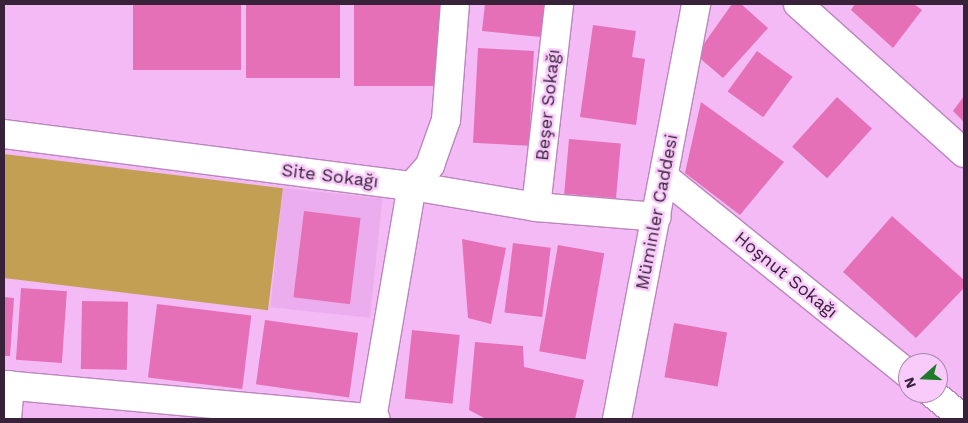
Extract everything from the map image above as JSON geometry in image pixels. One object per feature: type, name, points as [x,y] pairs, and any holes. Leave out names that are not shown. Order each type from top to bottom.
[{"type":"street","points":[[7,419],[7,385],[373,419],[412,186],[430,165],[446,120],[454,4]]},
{"type":"street","name":"Beşer Sokağı","points":[[536,207],[559,4]]},
{"type":"street","name":"Müminler Caddesi","points":[[617,419],[657,217],[696,4]]},
{"type":"street","points":[[798,4],[964,154]]},
{"type":"street","name":"Site Sokağı","points":[[4,134],[412,186],[536,207],[657,217]]},
{"type":"street","name":"Hoşnut Sokağı","points":[[664,177],[898,366]]},
{"type":"street","points":[[944,403],[964,419]]},
{"type":"shaded area","points":[[4,154],[283,188],[268,310],[4,278]]},
{"type":"shaded area","points":[[283,188],[382,198],[370,318],[270,307]]},
{"type":"building","points":[[133,4],[241,4],[241,70],[133,70]]},
{"type":"building","points":[[246,4],[340,4],[340,78],[246,78]]},
{"type":"building","points":[[354,4],[447,4],[447,86],[354,86]]},
{"type":"building","points":[[485,4],[544,4],[541,37],[482,31]]},
{"type":"building","points":[[732,4],[741,4],[768,28],[723,78],[696,55]]},
{"type":"building","points":[[855,4],[914,4],[922,10],[893,48],[851,10]]},
{"type":"building","points":[[593,25],[636,31],[632,57],[645,59],[636,125],[580,117]]},
{"type":"building","points":[[478,48],[534,51],[529,146],[473,143]]},
{"type":"building","points":[[757,51],[793,77],[763,117],[728,91]]},
{"type":"building","points":[[964,96],[964,122],[953,111]]},
{"type":"building","points":[[837,97],[872,128],[827,178],[792,147]]},
{"type":"building","points":[[701,102],[784,162],[740,215],[685,173]]},
{"type":"building","points":[[569,139],[621,144],[616,198],[564,194]]},
{"type":"building","points":[[304,211],[361,218],[350,304],[293,297]]},
{"type":"building","points":[[892,216],[964,280],[964,288],[916,338],[843,272]]},
{"type":"building","points":[[462,239],[506,248],[491,324],[468,318]]},
{"type":"building","points":[[513,243],[551,248],[542,317],[504,312]]},
{"type":"building","points":[[558,245],[604,253],[586,360],[539,351]]},
{"type":"building","points":[[21,288],[67,291],[62,363],[16,360]]},
{"type":"building","points":[[4,297],[14,298],[10,356],[4,356]]},
{"type":"building","points":[[82,301],[128,302],[127,370],[81,369]]},
{"type":"building","points":[[157,304],[251,316],[242,389],[148,377]]},
{"type":"building","points":[[265,320],[358,333],[349,397],[256,384]]},
{"type":"building","points":[[674,323],[727,332],[718,387],[664,377]]},
{"type":"building","points":[[412,330],[460,335],[453,404],[405,399]]},
{"type":"building","points":[[475,342],[523,346],[524,367],[584,380],[575,419],[486,419],[469,410]]}]
